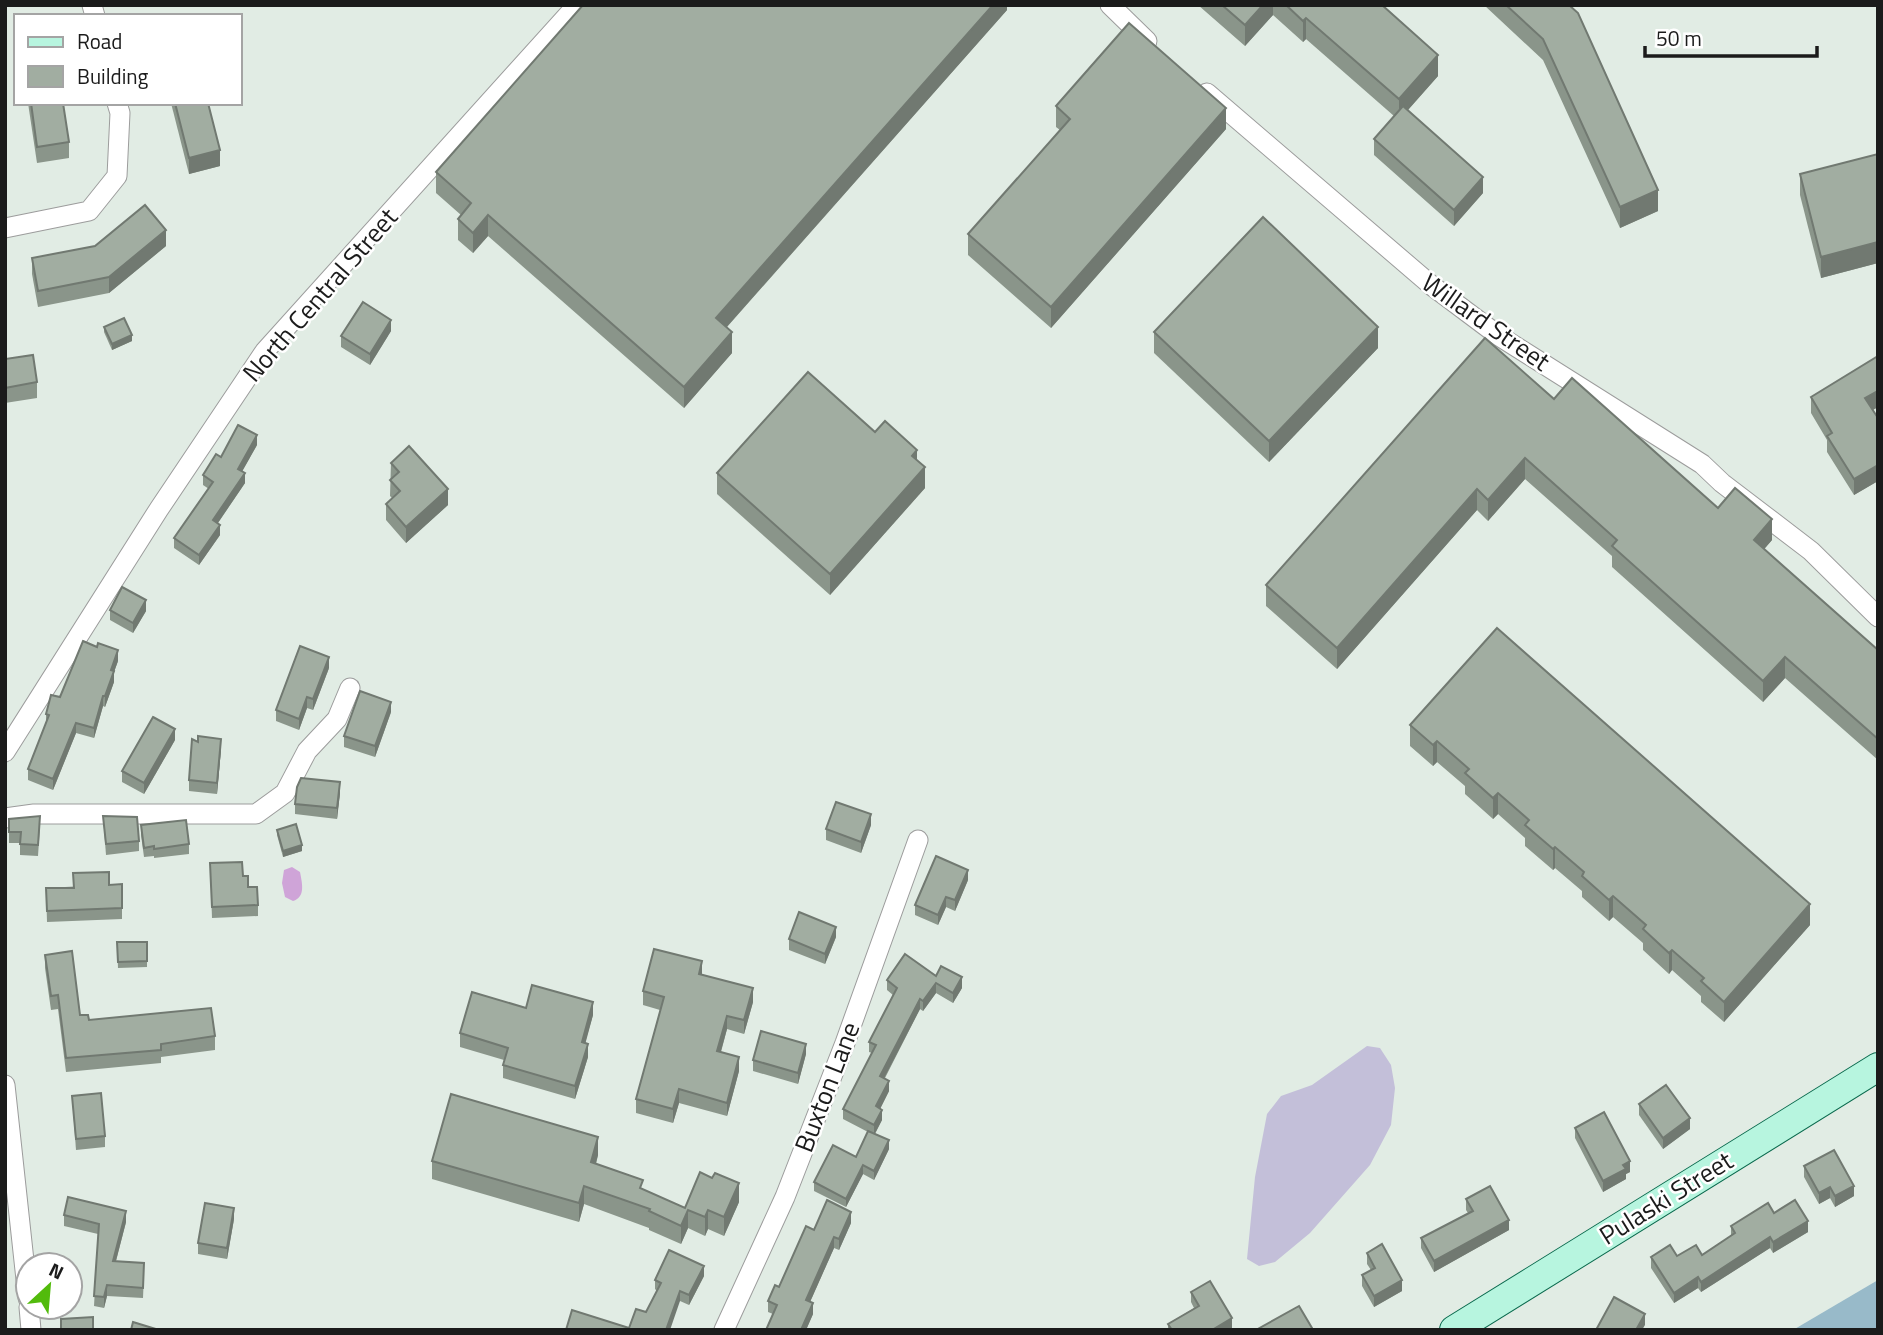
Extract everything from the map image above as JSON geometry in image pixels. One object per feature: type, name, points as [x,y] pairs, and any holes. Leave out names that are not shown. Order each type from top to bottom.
[{"type":"main road","name":"Pulaski Street","points":[[1454,1330],[1878,1067]]},
{"type":"street","name":"North Central Street","points":[[5,752],[159,509],[265,351],[577,5]]},
{"type":"street","points":[[1110,5],[1165,56]]},
{"type":"street","name":"Willard Street","points":[[1196,83],[1431,285],[1499,336],[1702,464],[1722,483],[1811,551],[1878,617]]},
{"type":"street","points":[[5,228],[89,211],[117,176],[120,113],[118,105]]},
{"type":"street","points":[[5,818],[34,814],[256,814],[285,793],[307,751],[337,719],[350,688]]},
{"type":"street","name":"Buxton Lane","points":[[724,1330],[785,1197],[845,1043],[918,840]]},
{"type":"street","points":[[5,1085],[23,1251]]},
{"type":"shaded area","points":[[292,867],[300,872],[302,885],[300,896],[293,901],[285,897],[282,883],[284,870]]},
{"type":"shaded area","points":[[1367,1046],[1380,1048],[1391,1065],[1395,1088],[1391,1125],[1370,1165],[1310,1233],[1275,1262],[1259,1266],[1247,1259],[1255,1177],[1267,1114],[1281,1096],[1312,1085]]},
{"type":"shaded area","points":[[1878,1280],[1878,1330],[1793,1330]]},
{"type":"building","points":[[583,5],[993,5],[716,318],[732,332],[684,387],[488,215],[473,233],[458,219],[471,203],[436,172]]},
{"type":"building","points":[[1222,5],[1263,5],[1245,25]]},
{"type":"building","points":[[1286,5],[1382,5],[1438,55],[1399,99],[1306,18],[1303,21]]},
{"type":"building","points":[[1506,5],[1569,5],[1578,13],[1658,190],[1620,207],[1543,39]]},
{"type":"building","points":[[1129,23],[1226,108],[1051,307],[968,234],[1070,119],[1056,106]]},
{"type":"building","points":[[31,105],[63,105],[69,142],[37,147]]},
{"type":"building","points":[[176,105],[209,105],[220,150],[189,158]]},
{"type":"building","points":[[1403,106],[1483,177],[1454,210],[1374,139]]},
{"type":"building","points":[[1878,154],[1878,242],[1821,257],[1800,174]]},
{"type":"building","points":[[145,205],[166,230],[109,277],[38,291],[32,258],[95,246]]},
{"type":"building","points":[[1263,217],[1378,327],[1269,441],[1154,332]]},
{"type":"building","points":[[363,302],[391,320],[370,354],[341,336]]},
{"type":"building","points":[[124,318],[132,335],[112,344],[104,327]]},
{"type":"building","points":[[1485,338],[1554,399],[1572,378],[1718,508],[1735,488],[1772,519],[1754,540],[1878,650],[1878,739],[1785,657],[1763,681],[1612,546],[1617,540],[1525,458],[1488,500],[1477,489],[1337,648],[1266,585]]},
{"type":"building","points":[[33,355],[37,382],[5,388],[5,359]]},
{"type":"building","points":[[1878,356],[1878,391],[1865,398],[1878,418],[1878,465],[1854,479],[1827,436],[1832,433],[1811,397]]},
{"type":"building","points":[[808,372],[875,432],[885,421],[917,450],[912,456],[925,467],[830,574],[717,473]]},
{"type":"building","points":[[238,425],[257,435],[238,469],[245,473],[213,520],[220,525],[199,555],[174,538],[213,482],[203,475],[216,454],[221,457]]},
{"type":"building","points":[[409,446],[448,489],[406,527],[386,504],[400,491],[390,480],[399,472],[391,463]]},
{"type":"building","points":[[122,587],[146,600],[133,623],[110,610]]},
{"type":"building","points":[[1497,628],[1810,904],[1724,1002],[1701,981],[1704,978],[1672,950],[1669,953],[1643,929],[1646,925],[1613,896],[1609,900],[1582,876],[1584,872],[1525,825],[1529,820],[1498,793],[1493,798],[1465,773],[1469,769],[1437,741],[1433,745],[1410,725]]},
{"type":"building","points":[[83,641],[97,647],[98,643],[118,650],[111,670],[114,671],[103,696],[94,728],[76,723],[53,779],[28,769],[49,715],[46,714],[51,695],[60,697]]},
{"type":"building","points":[[300,646],[329,657],[313,699],[307,697],[299,719],[276,710]]},
{"type":"building","points":[[360,691],[391,702],[375,746],[344,736]]},
{"type":"building","points":[[153,717],[175,729],[144,783],[122,771]]},
{"type":"building","points":[[198,736],[221,739],[217,783],[189,780],[192,739],[198,742]]},
{"type":"building","points":[[301,778],[340,782],[337,808],[295,804]]},
{"type":"building","points":[[836,802],[871,814],[861,842],[826,829]]},
{"type":"building","points":[[40,816],[38,845],[20,844],[21,832],[9,832],[9,819]]},
{"type":"building","points":[[103,816],[137,817],[139,841],[106,844]]},
{"type":"building","points":[[186,820],[189,844],[144,848],[141,825]]},
{"type":"building","points":[[296,824],[302,845],[283,851],[277,830]]},
{"type":"building","points":[[936,856],[968,870],[955,900],[946,897],[938,915],[915,905]]},
{"type":"building","points":[[242,862],[243,876],[248,876],[248,887],[257,887],[258,905],[212,907],[210,863]]},
{"type":"building","points":[[109,872],[109,885],[122,884],[122,908],[47,911],[46,888],[74,888],[73,873]]},
{"type":"building","points":[[799,912],[836,927],[825,954],[789,939]]},
{"type":"building","points":[[117,942],[147,942],[147,961],[118,962]]},
{"type":"building","points":[[654,949],[702,961],[699,974],[753,988],[744,1020],[727,1016],[717,1051],[739,1057],[727,1103],[679,1089],[673,1109],[636,1099],[664,997],[643,991]]},
{"type":"building","points":[[72,951],[80,1015],[88,1015],[89,1020],[211,1008],[215,1036],[161,1044],[161,1050],[66,1058],[58,995],[51,996],[45,955]]},
{"type":"building","points":[[905,954],[936,976],[941,966],[962,977],[953,993],[936,983],[923,1001],[920,999],[880,1076],[889,1081],[876,1106],[882,1110],[874,1125],[843,1109],[876,1045],[869,1042],[897,988],[887,980]]},
{"type":"building","points":[[532,985],[593,1002],[582,1042],[588,1044],[575,1086],[503,1065],[508,1048],[460,1033],[472,992],[526,1008]]},
{"type":"building","points":[[761,1031],[806,1044],[798,1073],[753,1060]]},
{"type":"building","points":[[1666,1085],[1690,1118],[1663,1138],[1639,1104]]},
{"type":"building","points":[[101,1093],[105,1136],[76,1139],[72,1096]]},
{"type":"building","points":[[451,1094],[598,1137],[591,1162],[643,1180],[640,1188],[685,1208],[700,1172],[712,1178],[715,1173],[739,1183],[724,1217],[708,1210],[705,1217],[688,1210],[681,1226],[649,1211],[650,1209],[584,1186],[579,1203],[432,1161]]},
{"type":"building","points":[[1604,1112],[1630,1161],[1623,1165],[1626,1169],[1603,1181],[1575,1128]]},
{"type":"building","points":[[868,1131],[889,1140],[874,1171],[863,1165],[846,1199],[814,1182],[833,1145],[856,1157]]},
{"type":"building","points":[[1834,1150],[1854,1186],[1835,1196],[1830,1187],[1819,1193],[1804,1166]]},
{"type":"building","points":[[1490,1186],[1509,1220],[1434,1261],[1421,1238],[1473,1211],[1466,1199]]},
{"type":"building","points":[[68,1197],[126,1211],[113,1261],[144,1263],[143,1288],[107,1285],[104,1297],[94,1296],[99,1224],[64,1215]]},
{"type":"building","points":[[827,1200],[851,1212],[839,1239],[834,1237],[806,1300],[813,1303],[801,1330],[766,1330],[777,1305],[768,1301],[775,1285],[779,1287],[806,1226],[814,1230]]},
{"type":"building","points":[[1795,1200],[1808,1221],[1773,1242],[1770,1237],[1701,1282],[1698,1277],[1674,1293],[1651,1257],[1670,1245],[1677,1256],[1696,1245],[1702,1255],[1735,1233],[1731,1226],[1768,1203],[1774,1213]]},
{"type":"building","points":[[205,1203],[234,1208],[227,1248],[198,1243]]},
{"type":"building","points":[[1382,1244],[1402,1280],[1374,1296],[1362,1275],[1375,1268],[1367,1253]]},
{"type":"building","points":[[669,1250],[704,1266],[689,1295],[680,1291],[666,1330],[566,1330],[572,1310],[629,1328],[636,1309],[646,1312],[661,1283],[655,1280]]},
{"type":"building","points":[[1210,1281],[1232,1318],[1212,1330],[1172,1330],[1168,1324],[1199,1306],[1191,1292]]},
{"type":"building","points":[[1614,1297],[1645,1314],[1636,1330],[1596,1330]]},
{"type":"building","points":[[1299,1306],[1312,1328],[1309,1330],[1256,1330]]},
{"type":"building","points":[[93,1317],[93,1330],[61,1330],[61,1321],[84,1321],[84,1318]]},
{"type":"building","points":[[133,1322],[159,1330],[131,1330]]}]
